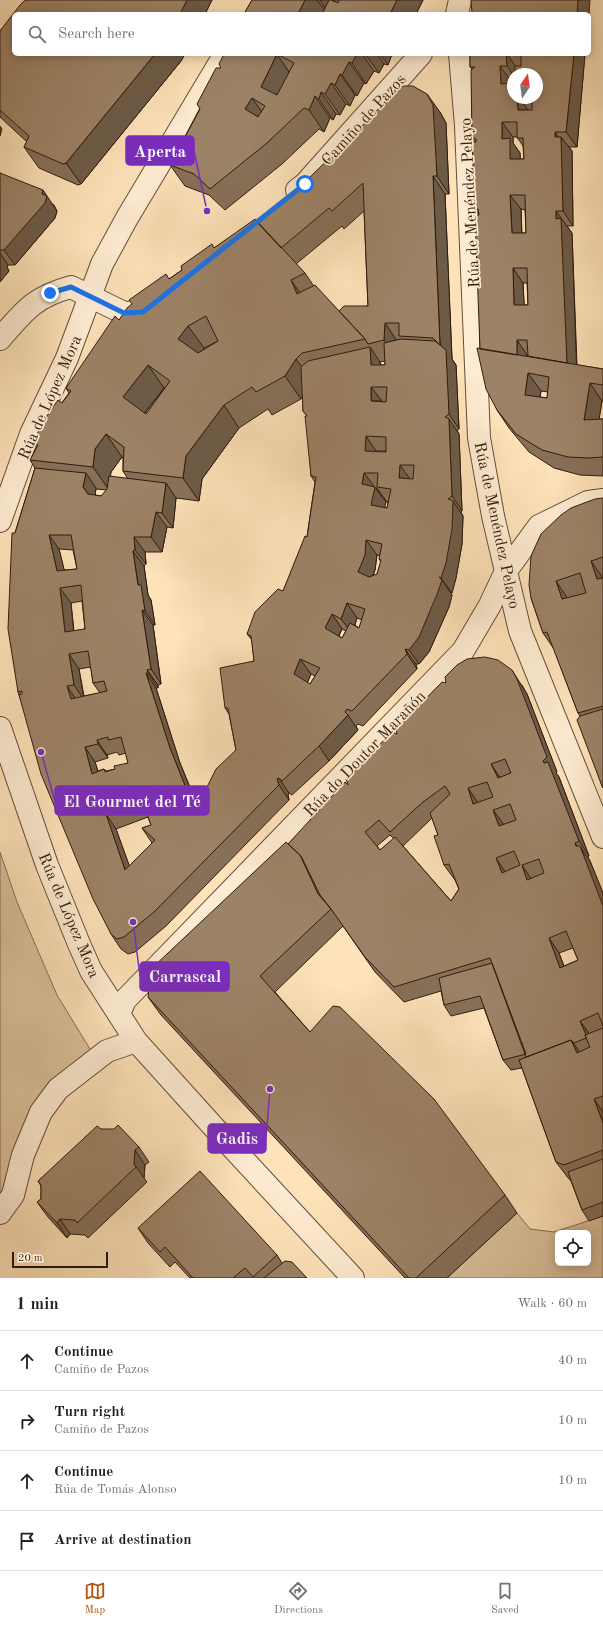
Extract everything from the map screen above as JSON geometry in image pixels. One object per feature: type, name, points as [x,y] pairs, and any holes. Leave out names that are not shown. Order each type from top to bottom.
[{"type":"street","points":[[457,12],[460,0]]},
{"type":"street","name":"Rúa de López Mora","points":[[0,521],[31,434],[67,358],[102,264],[127,218],[224,56]]},
{"type":"street","name":"Camiño de Pazos","points":[[280,203],[305,184],[419,56]]},
{"type":"street","name":"Rúa de Menéndez Pelayo","points":[[460,56],[466,126],[479,438],[492,516],[520,630],[603,836]]},
{"type":"street","points":[[0,339],[25,309],[50,293],[71,287],[124,313],[143,312],[164,297]]},
{"type":"street","name":"Rúa do Doutor Marañón","points":[[119,1014],[125,1000],[462,651],[490,605],[506,571],[539,526],[588,502],[603,500]]},
{"type":"street","name":"Rúa de López Mora","points":[[0,728],[47,865],[91,971],[136,1040],[229,1144],[353,1278]]},
{"type":"street","points":[[0,1213],[13,1194],[24,1155],[41,1112],[58,1089],[107,1051],[136,1040]]},
{"type":"shaded area","points":[[0,852],[17,902],[57,995],[96,1059],[58,1089],[0,1213]]},
{"type":"shaded area","points":[[517,1213],[530,1229],[555,1232],[555,1266],[591,1266],[591,1230],[560,1230],[603,1216],[603,1278],[447,1278]]},
{"type":"building","points":[[25,0],[187,0],[181,12],[15,12]]},
{"type":"building","points":[[252,0],[305,0],[299,12],[245,12]]},
{"type":"building","points":[[329,0],[338,3],[339,0],[397,0],[391,12],[323,12]]},
{"type":"building","points":[[471,0],[578,0],[577,12],[472,12]]},
{"type":"building","points":[[12,15],[12,56],[153,56],[66,163],[63,164],[24,147],[29,136],[0,110],[0,31]]},
{"type":"building","points":[[223,56],[276,56],[261,87],[277,95],[294,63],[281,56],[356,56],[352,63],[349,62],[342,75],[340,74],[335,85],[331,83],[325,94],[321,92],[319,99],[315,96],[309,110],[304,108],[267,143],[210,189],[194,174],[170,165],[200,109],[197,104],[216,68],[221,68],[219,64]],"holes":[[[252,98],[265,106],[258,117],[245,109]]]},
{"type":"building","points":[[470,56],[506,56],[507,66],[500,66],[501,84],[507,84],[507,104],[518,104],[518,110],[532,110],[532,104],[543,104],[543,68],[515,68],[515,66],[521,66],[521,56],[574,56],[566,132],[555,132],[555,137],[561,137],[563,211],[556,211],[556,219],[561,218],[567,363],[528,356],[527,340],[517,340],[517,355],[480,349],[475,215],[479,215],[478,209],[475,209],[472,142],[476,142],[476,139],[472,137],[471,70],[475,67],[470,67]],"holes":[[[502,122],[517,122],[517,138],[523,138],[524,159],[510,159],[510,138],[502,139]],[[510,195],[525,195],[526,233],[512,233]],[[513,268],[527,268],[528,305],[514,305]]]},
{"type":"building","points":[[403,86],[413,86],[427,94],[433,105],[437,176],[433,176],[440,345],[433,338],[399,336],[399,323],[385,323],[384,340],[368,344],[339,311],[344,306],[368,306],[363,183],[332,211],[329,208],[281,248],[256,221],[305,182],[368,120],[394,92]]},
{"type":"building","points":[[0,173],[43,190],[42,194],[47,196],[45,203],[4,250],[0,250]]},
{"type":"building","points":[[255,219],[305,273],[291,280],[297,294],[315,285],[365,339],[302,353],[296,359],[285,376],[256,392],[252,387],[224,405],[186,456],[183,478],[123,471],[124,447],[106,434],[95,449],[93,467],[30,460],[38,445],[33,442],[44,420],[58,400],[62,403],[71,391],[66,388],[115,316],[119,320],[127,308],[132,304],[129,300],[166,274],[169,279],[182,270],[181,266],[212,244],[214,248]],"holes":[[[206,316],[218,341],[198,353],[178,339],[188,326]],[[148,365],[170,381],[146,414],[123,397]]]},
{"type":"building","points":[[401,339],[435,341],[446,350],[449,414],[445,417],[449,419],[452,496],[448,499],[453,501],[452,529],[446,563],[441,578],[439,577],[442,580],[419,637],[409,650],[405,649],[407,654],[352,711],[347,709],[345,712],[348,715],[319,746],[282,781],[279,778],[277,779],[279,785],[155,911],[124,937],[117,939],[111,934],[93,899],[41,774],[19,695],[22,694],[22,691],[18,692],[8,629],[12,533],[15,533],[35,468],[86,473],[83,487],[88,494],[101,496],[107,489],[109,476],[166,483],[162,513],[156,512],[151,537],[134,537],[135,550],[133,551],[138,585],[141,585],[145,611],[142,610],[151,669],[147,670],[148,673],[146,673],[170,748],[194,808],[201,799],[216,769],[236,750],[228,708],[225,708],[220,668],[254,661],[251,636],[247,634],[255,612],[278,589],[283,591],[305,536],[307,537],[316,477],[311,476],[305,416],[307,416],[303,411],[301,367],[308,361],[370,347],[371,365],[385,365],[384,343]],"holes":[[[371,387],[387,387],[386,402],[371,401]],[[366,436],[386,437],[386,452],[365,451]],[[400,465],[414,465],[413,479],[399,478]],[[364,473],[378,473],[377,487],[391,489],[387,508],[371,505],[375,487],[362,484]],[[49,535],[71,535],[77,569],[57,571]],[[366,540],[382,544],[379,559],[381,560],[377,574],[369,577],[358,572],[365,555]],[[81,585],[85,629],[65,632],[60,588]],[[347,603],[365,609],[359,628],[350,623],[342,638],[325,628],[332,614],[341,619]],[[88,651],[93,683],[104,681],[107,691],[71,699],[67,686],[74,685],[69,654]],[[300,659],[320,668],[310,684],[294,674]],[[108,737],[108,740],[121,737],[128,763],[114,766],[115,769],[105,772],[104,769],[92,774],[85,747],[98,744],[97,740]],[[142,800],[151,825],[142,828],[155,840],[125,870],[106,814]]]},
{"type":"building","points":[[477,348],[603,369],[603,385],[590,383],[584,420],[603,419],[603,457],[568,457],[542,450],[516,434],[497,410],[486,389]],"holes":[[[528,373],[549,377],[547,398],[525,395]]]},
{"type":"building","points":[[603,498],[603,557],[591,561],[597,579],[603,578],[603,706],[578,713],[547,632],[543,633],[531,598],[529,585],[531,556],[541,534],[561,515],[571,508],[595,499]],"holes":[[[580,573],[586,593],[562,599],[556,581]]]},
{"type":"building","points":[[485,657],[498,660],[512,670],[517,679],[547,757],[543,761],[544,763],[548,762],[579,841],[575,843],[576,846],[580,846],[603,906],[603,1026],[598,1013],[580,1021],[586,1038],[574,1043],[571,1040],[526,1057],[490,958],[394,987],[365,957],[320,895],[300,855],[288,844],[345,782],[348,785],[346,779],[392,732],[397,734],[396,729],[442,682],[446,683],[445,677],[457,665],[467,659]],"holes":[[[505,759],[511,773],[498,778],[491,764]],[[487,782],[493,797],[473,804],[468,788]],[[445,786],[450,794],[430,813],[438,835],[434,836],[444,865],[449,864],[459,889],[451,901],[395,837],[380,850],[365,832],[379,820],[390,832],[423,802]],[[510,804],[516,820],[499,826],[493,810]],[[514,851],[520,865],[502,873],[496,858]],[[539,859],[544,873],[527,880],[522,865]],[[566,931],[578,960],[560,968],[549,938]]]},
{"type":"building","points":[[603,709],[603,787],[577,720],[580,716]]},
{"type":"building","points":[[286,842],[300,855],[318,894],[331,909],[260,976],[310,1032],[333,1006],[340,1007],[434,1099],[505,1195],[416,1278],[409,1278],[148,997],[151,969]]},
{"type":"building","points":[[492,963],[526,1054],[503,1060],[480,996],[444,1005],[439,978]]},
{"type":"building","points":[[603,1028],[603,1096],[594,1099],[603,1123],[603,1150],[564,1165],[556,1162],[519,1060],[571,1040],[577,1053],[590,1047],[585,1035]]},
{"type":"building","points":[[118,1125],[139,1147],[135,1150],[134,1164],[136,1167],[77,1223],[75,1220],[60,1219],[57,1223],[37,1202],[41,1199],[41,1185],[38,1181],[97,1126],[101,1129],[114,1129]]},
{"type":"building","points":[[603,1159],[603,1202],[582,1210],[568,1172]]},
{"type":"building","points":[[200,1171],[277,1255],[253,1277],[245,1268],[233,1278],[193,1278],[165,1247],[160,1252],[138,1228]]},
{"type":"building","points":[[285,1261],[292,1262],[307,1278],[264,1278]]},
{"type":"place","name":"Aperta","points":[[207,211]]},
{"type":"place","name":"El Gourmet del Té","points":[[41,752]]},
{"type":"place","name":"Carrascal","points":[[133,922]]},
{"type":"place","name":"Gadis","points":[[270,1089]]},
{"type":"route","points":[[50,293],[71,287],[124,313],[143,312],[158,302],[305,184]]}]
